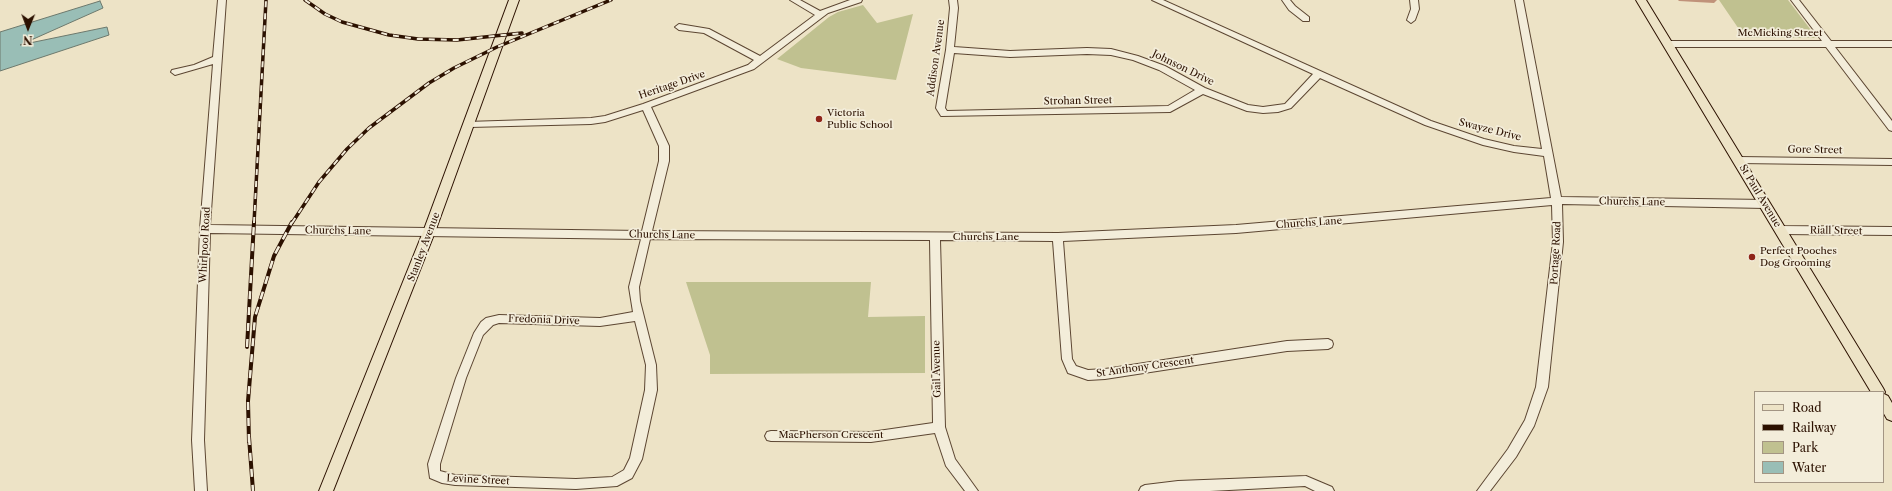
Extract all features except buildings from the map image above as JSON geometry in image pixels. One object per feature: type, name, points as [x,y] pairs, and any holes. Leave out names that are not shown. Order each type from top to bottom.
[{"type":"main road","name":"Stanley Avenue","points":[[326,491],[429,232],[470,124],[514,0]]},
{"type":"main road","name":"St Paul Avenue","points":[[1640,0],[1739,160],[1877,391]]},
{"type":"main road","points":[[1884,402],[1892,415]]},
{"type":"street","name":"Whirlpool Road","points":[[201,491],[198,440],[206,229],[222,0]]},
{"type":"street","points":[[794,0],[820,14]]},
{"type":"street","name":"Heritage Drive","points":[[470,124],[591,121],[605,119],[646,106],[735,74],[761,60],[820,14],[858,0]]},
{"type":"street","name":"Addison Avenue","points":[[949,114],[944,114],[940,108],[950,50],[954,8],[953,0]]},
{"type":"street","name":"Swayze Drive","points":[[1157,0],[1428,123],[1483,142],[1514,149],[1548,153]]},
{"type":"street","points":[[1286,0],[1292,8],[1306,19]]},
{"type":"street","points":[[1411,20],[1415,9],[1414,0]]},
{"type":"street","name":"Portage Road","points":[[1482,491],[1512,454],[1530,422],[1542,387],[1556,270],[1558,242],[1557,202],[1519,0]]},
{"type":"street","points":[[1795,0],[1892,128]]},
{"type":"street","points":[[679,27],[706,31],[761,60]]},
{"type":"street","name":"McMicking Street","points":[[1667,44],[1892,44]]},
{"type":"street","name":"Johnson Drive","points":[[950,50],[1010,54],[1087,51],[1111,52],[1135,58],[1162,68],[1202,90],[1247,108],[1263,110],[1278,109],[1288,106],[1318,73]]},
{"type":"street","points":[[175,72],[196,67],[217,59]]},
{"type":"street","name":"Strohan Street","points":[[949,114],[1170,109],[1202,90]]},
{"type":"street","points":[[638,316],[634,287],[664,161],[664,146],[646,106]]},
{"type":"street","name":"Gore Street","points":[[1739,160],[1892,162]]},
{"type":"street","name":"Churchs Lane","points":[[206,229],[646,235],[1058,237],[1236,229],[1579,200],[1765,204]]},
{"type":"street","name":"Riall Street","points":[[1780,230],[1892,231]]},
{"type":"street","name":"Gail Avenue","points":[[935,237],[939,427],[950,462],[972,491]]},
{"type":"street","name":"St Anthony Crescent","points":[[1058,237],[1067,359],[1072,370],[1088,375],[1105,374],[1286,346],[1328,344]]},
{"type":"street","name":"Fredonia Drive","points":[[440,446],[461,378],[479,333],[490,321],[499,318],[600,322],[638,316]]},
{"type":"street","name":"Levine Street","points":[[440,446],[434,464],[434,474],[442,478],[576,484],[613,482],[628,474],[636,459],[651,390],[651,365],[638,316]]},
{"type":"street","name":"MacPherson Crescent","points":[[771,436],[871,436],[939,427]]},
{"type":"street","points":[[1144,491],[1306,481],[1328,491]]},
{"type":"green space","points":[[1719,0],[1788,0],[1817,38],[1745,38]]},
{"type":"green space","points":[[863,5],[877,23],[913,14],[896,80],[801,68],[777,59],[829,17],[838,12]]},
{"type":"green space","points":[[686,282],[871,282],[868,317],[925,316],[925,373],[710,374],[710,355]]},
{"type":"water","points":[[100,1],[103,8],[20,45],[107,27],[109,35],[0,71],[0,32]]},
{"type":"railway","points":[[254,223],[266,0]]},
{"type":"railway","points":[[305,0],[325,14],[342,22],[389,35],[418,39],[457,40],[522,33]]},
{"type":"railway","points":[[292,223],[319,182],[347,149],[369,128],[429,83],[454,68],[497,47],[611,0]]},
{"type":"railway","points":[[247,347],[254,222]]},
{"type":"railway","points":[[249,442],[248,401],[255,317],[274,256],[292,222]]},
{"type":"railway","points":[[249,437],[253,491]]},
{"type":"place","name":"Victoria Public School","points":[[819,119]]},
{"type":"place","name":"Perfect Pooches Dog Grooming","points":[[1752,257]]}]
